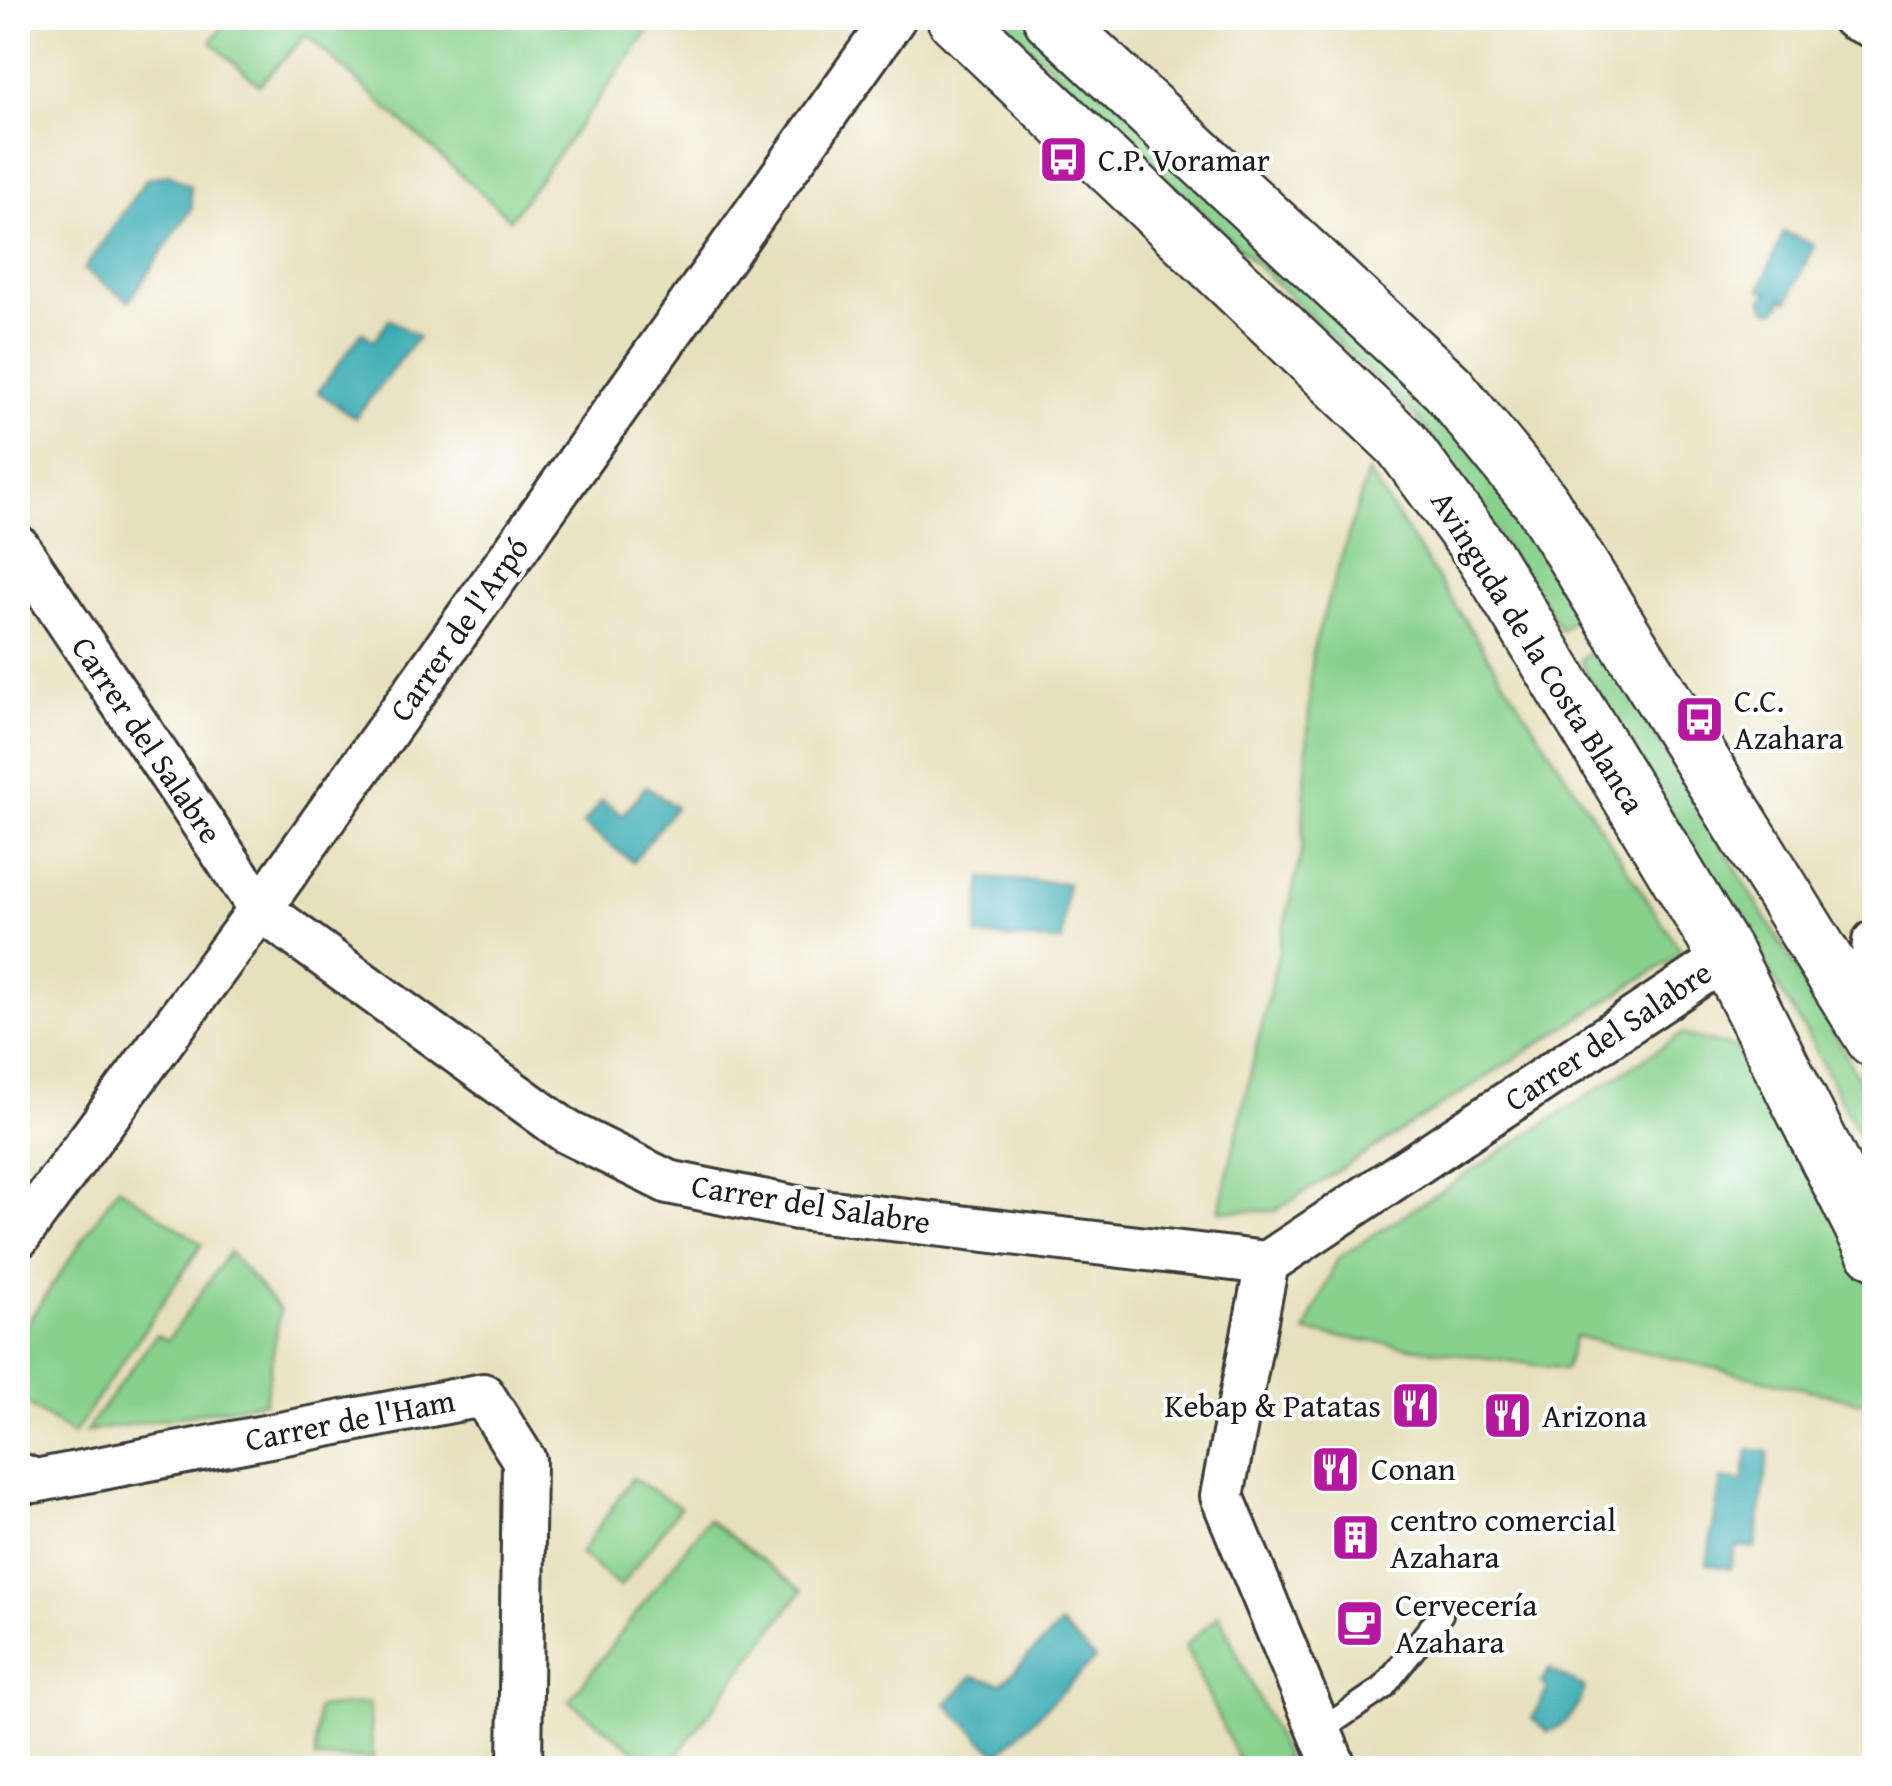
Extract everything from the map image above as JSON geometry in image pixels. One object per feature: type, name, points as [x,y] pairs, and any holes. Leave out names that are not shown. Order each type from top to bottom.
[{"type":"street","name":"Carrer de l'Arpó","points":[[18,1237],[260,908],[894,18]]},
{"type":"street","name":"Avinguda de la Costa Blanca","points":[[955,18],[1401,443],[1484,555],[1727,956],[1874,1250]]},
{"type":"street","points":[[1050,18],[1448,388],[1541,502],[1871,1032]]},
{"type":"street","points":[[1853,18],[1874,27]]},
{"type":"street","name":"Carrer del Salabre","points":[[18,546],[260,908],[568,1132],[668,1182],[797,1208],[1267,1263],[1727,956]]},
{"type":"street","points":[[1871,1032],[1874,942]]},
{"type":"street","points":[[1267,1263],[1222,1496],[1327,1750]]},
{"type":"street","name":"Carrer de l'Ham","points":[[18,1474],[35,1482],[483,1395],[524,1460],[520,1768]]},
{"type":"lane","points":[[1327,1750],[1384,1688],[1441,1614]]},
{"type":"green space","points":[[229,18],[641,18],[652,27],[510,219],[306,35],[259,85],[211,42]]},
{"type":"green space","points":[[999,18],[1032,18],[1441,409],[1584,611],[1561,630],[1421,422]]},
{"type":"green space","points":[[1368,472],[1682,953],[1275,1211],[1219,1211],[1302,850],[1312,652]]},
{"type":"green space","points":[[1601,645],[1828,1021],[1874,1109],[1874,1164],[1807,1034],[1585,672],[1581,659]]},
{"type":"green space","points":[[1682,1034],[1736,1048],[1814,1157],[1874,1297],[1874,1405],[1575,1336],[1565,1369],[1305,1332],[1338,1258]]},
{"type":"green space","points":[[118,1187],[202,1244],[73,1435],[18,1398],[18,1337]]},
{"type":"green space","points":[[229,1252],[280,1310],[265,1402],[85,1432],[156,1335],[168,1340]]},
{"type":"green space","points":[[632,1478],[680,1507],[620,1587],[580,1554]]},
{"type":"green space","points":[[708,1519],[802,1591],[667,1768],[658,1768],[569,1701]]},
{"type":"green space","points":[[1219,1615],[1291,1768],[1242,1768],[1185,1646]]},
{"type":"green space","points":[[369,1703],[373,1758],[315,1759],[317,1708]]},
{"type":"water","points":[[169,174],[190,186],[192,208],[129,301],[84,270],[146,179]]},
{"type":"water","points":[[1784,232],[1814,245],[1788,301],[1781,298],[1776,310],[1768,310],[1763,298],[1768,292],[1760,289]]},
{"type":"water","points":[[389,319],[418,337],[355,418],[318,392],[362,332],[374,341]]},
{"type":"water","points":[[646,786],[675,807],[633,862],[583,825],[602,800],[623,815]]},
{"type":"water","points":[[982,878],[1067,883],[1062,942],[977,936]]},
{"type":"water","points":[[1748,1449],[1769,1452],[1755,1548],[1736,1547],[1730,1569],[1707,1564],[1721,1479],[1743,1482]]},
{"type":"water","points":[[1060,1625],[1095,1659],[998,1755],[946,1704],[973,1676],[1002,1683]]},
{"type":"water","points":[[1549,1669],[1585,1688],[1572,1715],[1548,1732],[1532,1718],[1548,1688],[1541,1684]]},
{"type":"place","name":"C.P. Voramar","points":[[1063,160]]},
{"type":"place","name":"C.C. Azahara","points":[[1699,719]]},
{"type":"place","name":"Kebap & Patatas","points":[[1416,1406]]},
{"type":"place","name":"Arizona","points":[[1507,1416]]},
{"type":"place","name":"Conan","points":[[1336,1469]]},
{"type":"place","name":"centro comercial Azahara","points":[[1355,1538]]},
{"type":"place","name":"Cervecería Azahara","points":[[1360,1623]]}]
